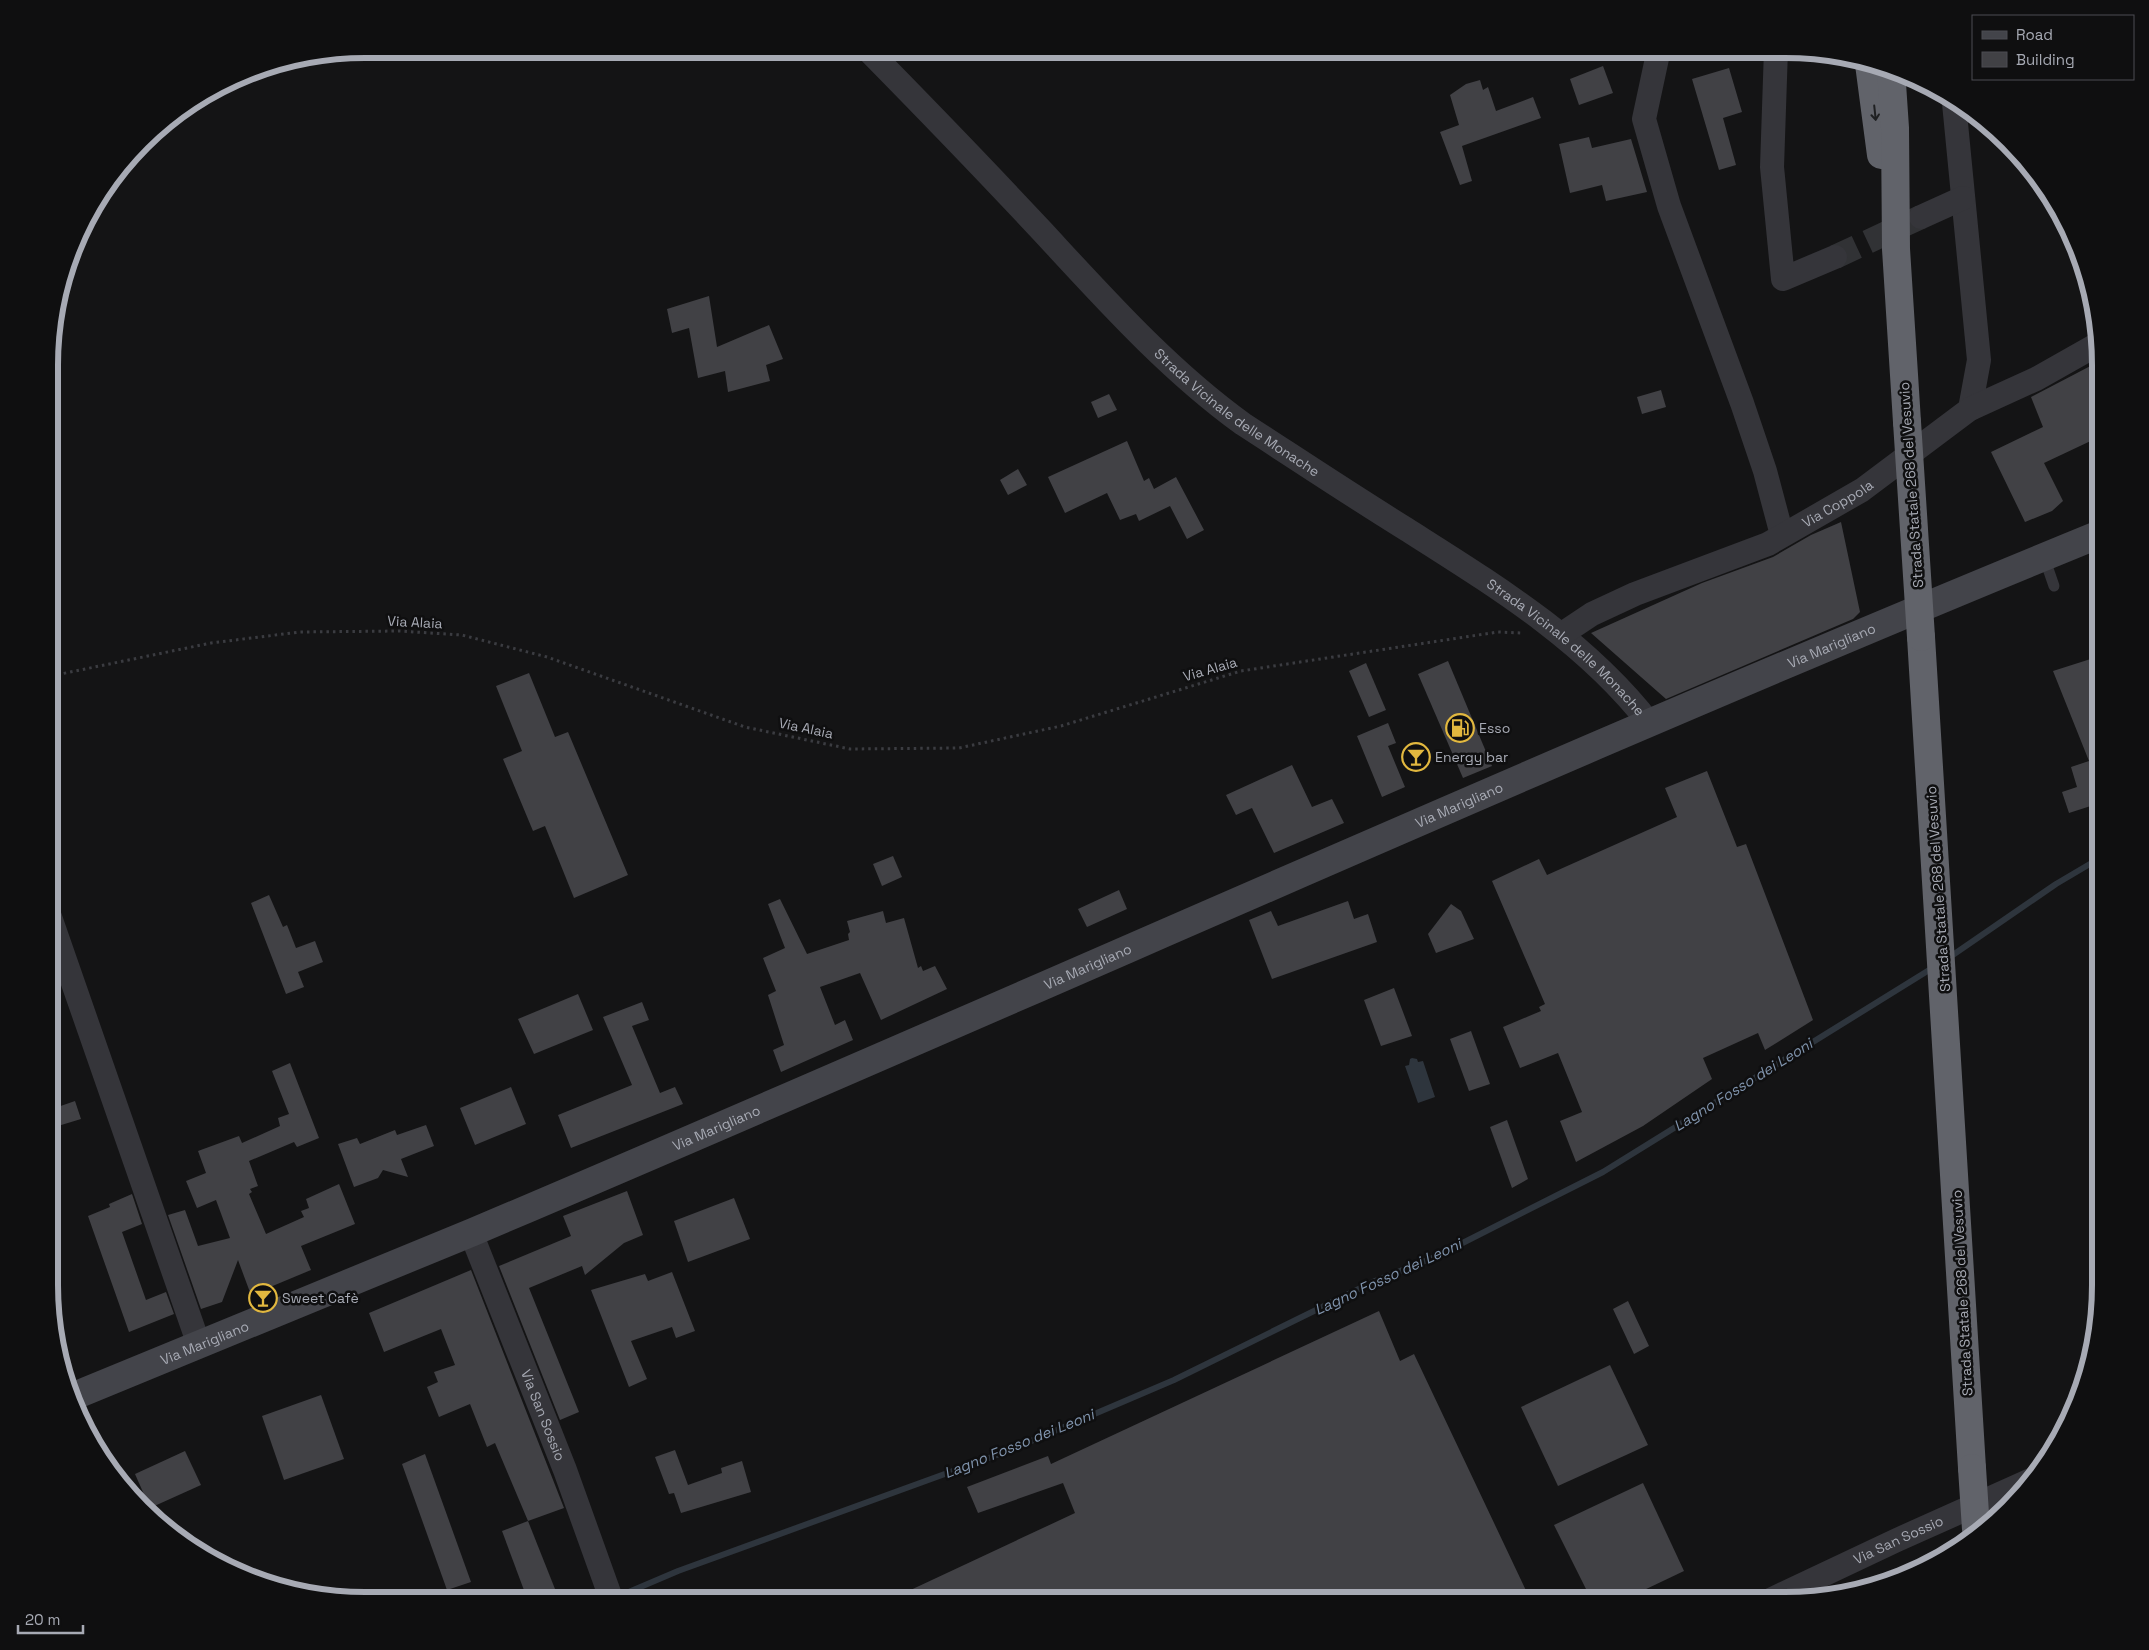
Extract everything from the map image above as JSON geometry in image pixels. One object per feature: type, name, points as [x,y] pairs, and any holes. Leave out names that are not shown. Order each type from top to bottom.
[{"type":"highway","name":"Strada Statale 268 del Vesuvio","points":[[1870,70],[1876,126],[1896,249]]},
{"type":"highway","name":"Strada Statale 268 del Vesuvio","points":[[1892,77],[1895,128],[1896,249],[1940,922],[1976,1525]]},
{"type":"street","name":"Strada Vicinale delle Monache","points":[[877,58],[965,149],[1126,322],[1212,401],[1276,446],[1459,563],[1562,634],[1596,664],[1637,707],[1650,724]]},
{"type":"street","points":[[1657,58],[1644,119],[1669,206],[1742,403],[1765,471],[1782,535]]},
{"type":"street","points":[[1776,58],[1772,167],[1782,279],[1835,256]]},
{"type":"street","points":[[1955,109],[1979,360],[1970,409]]},
{"type":"street","points":[[1921,217],[1963,198]]},
{"type":"street","name":"Via Coppola","points":[[1562,634],[1592,614],[1635,594],[1768,544],[1862,490],[1970,409],[2036,379],[2091,348]]},
{"type":"street","name":"Via Marigliano","points":[[78,1394],[471,1233],[1650,724],[2092,537]]},
{"type":"street","points":[[57,937],[199,1345]]},
{"type":"street","name":"Via San Sossio","points":[[471,1233],[565,1470],[609,1592]]},
{"type":"street","name":"Via San Sossio","points":[[1787,1592],[2017,1486]]},
{"type":"lane","points":[[2044,557],[2054,586]]},
{"type":"path","name":"Via Alaia","points":[[57,675],[211,643],[300,632],[399,631],[462,635],[547,657],[745,727],[850,750],[959,748],[1061,726],[1242,671],[1498,632],[1526,633]]},
{"type":"shaded area","points":[[1412,1058],[1417,1059],[1418,1062],[1423,1061],[1435,1097],[1418,1103],[1405,1066],[1409,1065]]},
{"type":"building","points":[[1603,66],[1613,93],[1579,105],[1570,79]]},
{"type":"building","points":[[1729,68],[1742,112],[1723,118],[1736,165],[1719,170],[1692,79]]},
{"type":"building","points":[[1480,80],[1483,90],[1488,87],[1496,111],[1533,97],[1541,118],[1462,146],[1472,181],[1460,185],[1440,132],[1459,125],[1450,95],[1466,84]]},
{"type":"building","points":[[1589,137],[1592,148],[1631,139],[1647,192],[1606,201],[1602,185],[1570,193],[1559,144]]},
{"type":"building","points":[[709,296],[717,347],[769,325],[783,359],[766,365],[770,381],[728,392],[725,371],[698,378],[689,328],[672,333],[667,309]]},
{"type":"building","points":[[2092,365],[2092,419],[2089,421],[2092,427],[2092,440],[2044,463],[2063,501],[2052,511],[2025,522],[1991,452],[2043,427],[2031,397]]},
{"type":"building","points":[[1661,390],[1666,407],[1642,414],[1637,397]]},
{"type":"building","points":[[1109,394],[1117,410],[1098,418],[1091,402]]},
{"type":"building","points":[[1127,441],[1144,481],[1149,478],[1154,489],[1176,477],[1204,530],[1187,539],[1170,506],[1139,521],[1136,514],[1120,520],[1107,493],[1065,513],[1048,477]]},
{"type":"building","points":[[1018,469],[1027,485],[1008,495],[1000,480]]},
{"type":"building","points":[[1841,522],[1860,612],[1853,619],[1666,699],[1591,633],[1702,583],[1773,557],[1811,535]]},
{"type":"building","points":[[2092,659],[2092,806],[2069,813],[2062,792],[2077,787],[2071,767],[2089,761],[2053,671]]},
{"type":"building","points":[[1448,661],[1492,766],[1463,778],[1418,674]]},
{"type":"building","points":[[1366,663],[1386,710],[1369,717],[1349,671]]},
{"type":"building","points":[[529,673],[555,737],[568,732],[628,875],[574,898],[545,826],[533,831],[503,759],[522,751],[496,686]]},
{"type":"building","points":[[1388,723],[1396,743],[1388,746],[1405,787],[1382,797],[1357,736]]},
{"type":"building","points":[[1292,765],[1312,807],[1332,799],[1344,823],[1274,853],[1252,808],[1236,815],[1226,795]]},
{"type":"building","points":[[1707,771],[1737,847],[1746,844],[1813,1020],[1765,1050],[1758,1033],[1703,1058],[1712,1079],[1643,1126],[1576,1162],[1560,1121],[1582,1112],[1558,1053],[1520,1068],[1503,1027],[1541,1011],[1539,1007],[1545,1004],[1492,881],[1539,859],[1547,875],[1677,817],[1665,788]]},
{"type":"building","points":[[893,856],[902,877],[882,886],[873,864]]},
{"type":"building","points":[[1119,890],[1127,909],[1087,927],[1078,909]]},
{"type":"building","points":[[269,895],[283,927],[287,925],[296,948],[315,941],[323,962],[298,972],[304,987],[286,994],[251,903]]},
{"type":"building","points":[[780,899],[807,954],[849,940],[848,934],[850,932],[847,921],[883,911],[886,923],[904,918],[918,968],[921,966],[923,971],[935,966],[947,989],[881,1020],[860,973],[820,987],[835,1025],[845,1020],[853,1040],[781,1072],[773,1050],[784,1045],[768,995],[776,991],[763,958],[785,948],[768,904]]},
{"type":"building","points":[[1348,901],[1354,919],[1368,914],[1377,942],[1272,979],[1249,920],[1271,911],[1278,926]]},
{"type":"building","points":[[1451,904],[1461,911],[1474,939],[1436,953],[1428,934]]},
{"type":"building","points":[[1394,988],[1412,1036],[1381,1046],[1364,1000]]},
{"type":"building","points":[[578,994],[593,1030],[534,1054],[518,1019]]},
{"type":"building","points":[[642,1002],[649,1020],[632,1026],[660,1093],[675,1087],[683,1104],[571,1148],[558,1115],[632,1085],[603,1017]]},
{"type":"building","points":[[1471,1031],[1490,1084],[1469,1091],[1450,1039]]},
{"type":"building","points":[[290,1063],[319,1138],[297,1147],[294,1142],[249,1161],[258,1186],[250,1189],[252,1192],[249,1194],[266,1234],[304,1217],[301,1211],[309,1208],[306,1199],[339,1184],[355,1224],[301,1246],[311,1270],[251,1295],[238,1260],[222,1302],[201,1309],[168,1215],[185,1210],[198,1246],[230,1238],[216,1200],[197,1208],[186,1181],[206,1173],[198,1151],[239,1136],[242,1143],[280,1126],[278,1118],[289,1114],[272,1071]]},
{"type":"building","points":[[511,1087],[526,1124],[475,1145],[460,1108]]},
{"type":"building","points":[[75,1101],[81,1119],[58,1126],[57,1107]]},
{"type":"building","points":[[1507,1120],[1528,1179],[1512,1188],[1490,1127]]},
{"type":"building","points":[[426,1125],[434,1146],[401,1159],[408,1177],[383,1170],[378,1178],[354,1187],[338,1144],[357,1138],[360,1144],[395,1130],[397,1135]]},
{"type":"building","points":[[627,1191],[643,1235],[624,1243],[585,1275],[582,1266],[529,1288],[579,1412],[560,1420],[499,1266],[571,1236],[563,1216]]},
{"type":"building","points":[[132,1194],[142,1224],[122,1232],[146,1300],[166,1292],[174,1314],[129,1332],[88,1216],[110,1207],[109,1204]]},
{"type":"building","points":[[734,1198],[750,1239],[688,1262],[674,1221]]},
{"type":"building","points":[[471,1270],[564,1508],[528,1521],[495,1443],[487,1447],[470,1404],[439,1417],[427,1387],[438,1382],[434,1372],[455,1365],[441,1329],[384,1352],[369,1313]]},
{"type":"building","points":[[672,1272],[695,1331],[676,1338],[672,1327],[631,1341],[647,1379],[629,1387],[591,1290],[645,1274],[648,1281]]},
{"type":"building","points":[[1628,1301],[1649,1346],[1634,1354],[1613,1309]]},
{"type":"building","points":[[1379,1311],[1400,1361],[1414,1354],[1527,1592],[906,1592],[1075,1513],[1063,1483],[978,1513],[967,1487],[1048,1456],[1051,1464]]},
{"type":"building","points":[[1610,1365],[1648,1445],[1558,1486],[1521,1407]]},
{"type":"building","points":[[321,1395],[344,1459],[284,1480],[262,1416]]},
{"type":"building","points":[[675,1450],[688,1485],[722,1473],[721,1468],[742,1461],[751,1492],[681,1513],[674,1493],[669,1494],[655,1457]]},
{"type":"building","points":[[185,1451],[201,1485],[152,1507],[148,1504],[135,1474]]},
{"type":"building","points":[[425,1454],[471,1582],[447,1590],[402,1464]]},
{"type":"building","points":[[1643,1483],[1684,1571],[1640,1592],[1588,1592],[1554,1525]]},
{"type":"building","points":[[528,1521],[556,1592],[525,1592],[502,1531]]},
{"type":"waterway","name":"Lagno Fosso dei Leoni","points":[[1947,959],[2056,884],[2092,863]]},
{"type":"waterway","name":"Lagno Fosso dei Leoni","points":[[629,1592],[678,1571],[1008,1451],[1174,1380],[1375,1281],[1435,1257],[1603,1172],[1934,967]]},
{"type":"tunnel","points":[[1835,257],[1921,217]]},
{"type":"place","name":"Esso","points":[[1460,728]]},
{"type":"place","name":"Energy bar","points":[[1416,757]]},
{"type":"place","name":"Sweet Cafè","points":[[263,1298]]}]
